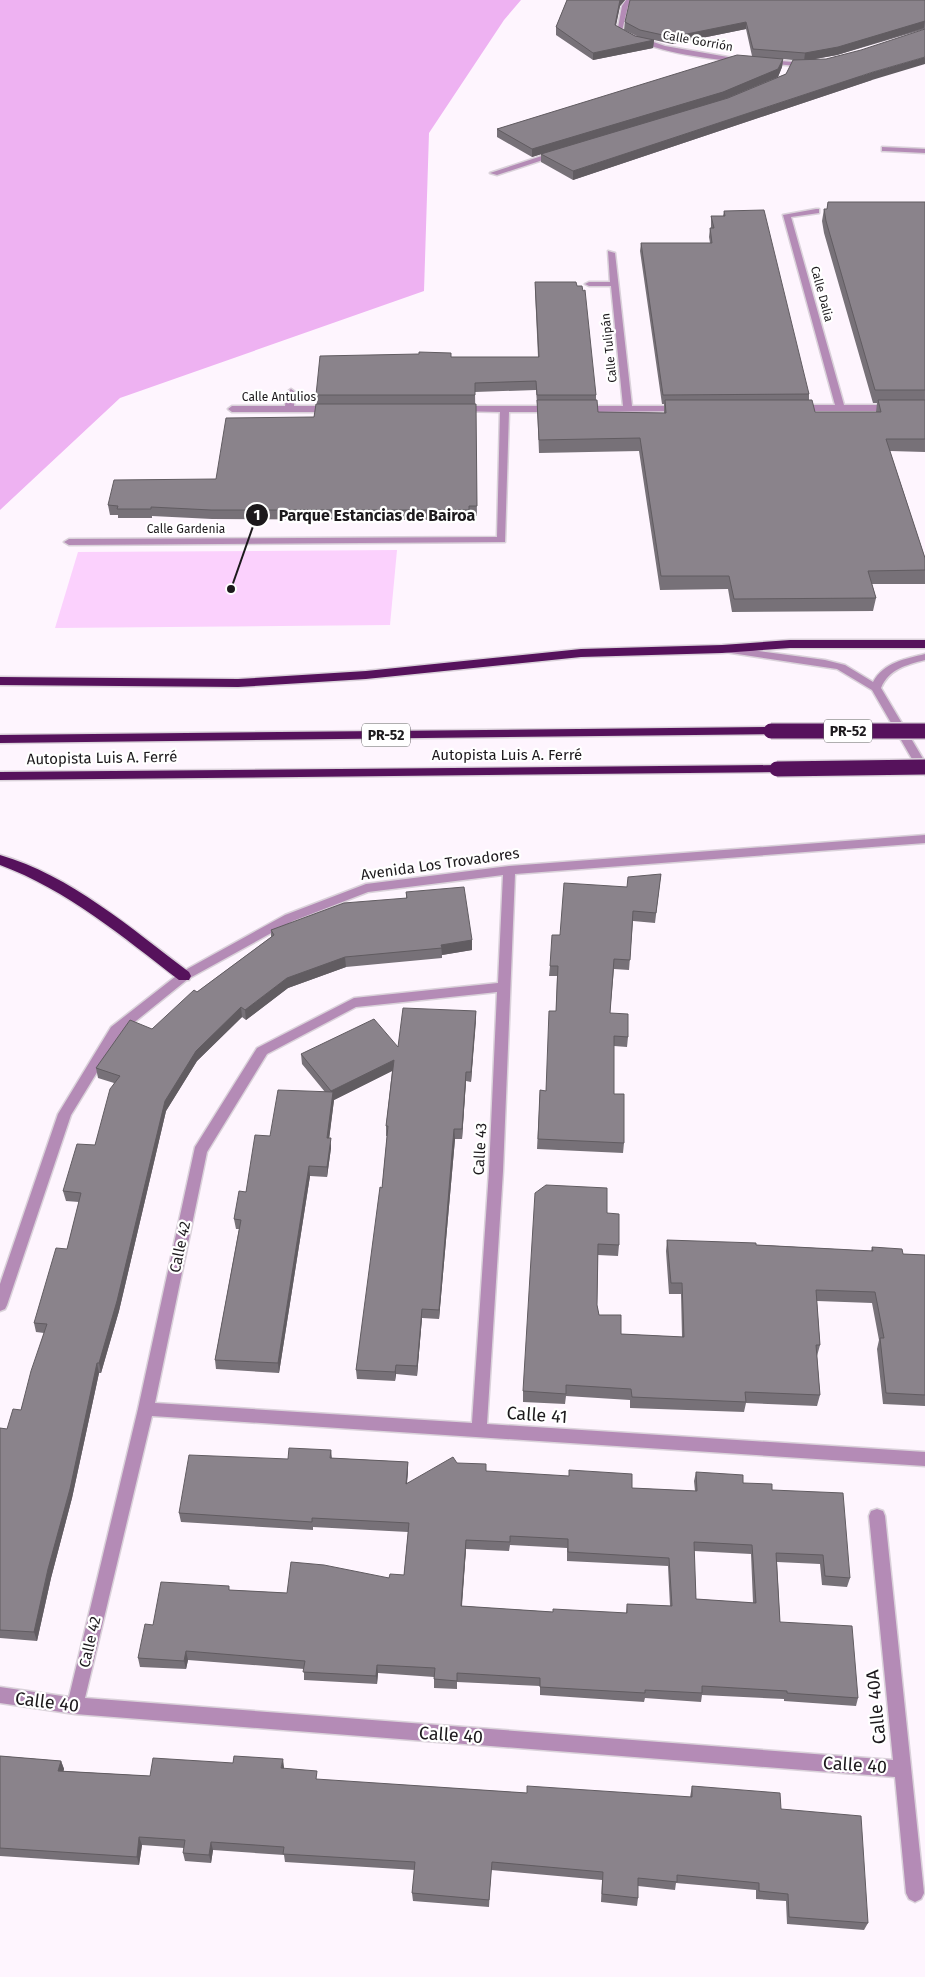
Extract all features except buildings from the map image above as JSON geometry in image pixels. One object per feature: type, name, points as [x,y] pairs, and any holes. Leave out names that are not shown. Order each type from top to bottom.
[{"type":"highway","points":[[0,681],[238,683],[366,676],[582,653],[722,649],[790,644],[925,644]]},
{"type":"highway","name":"Autopista Luis A. Ferré","points":[[0,739],[925,731]]},
{"type":"highway","name":"Autopista Luis A. Ferré","points":[[0,776],[925,767]]},
{"type":"highway","points":[[0,860],[35,873],[105,916],[184,976]]},
{"type":"street","name":"Calle Gorrión","points":[[629,0],[625,6],[620,32],[637,41],[710,57],[750,60]]},
{"type":"street","points":[[760,61],[813,64]]},
{"type":"street","points":[[786,72],[790,64]]},
{"type":"street","points":[[885,149],[925,151]]},
{"type":"street","points":[[494,173],[568,151]]},
{"type":"street","name":"Calle Dalia","points":[[816,211],[787,215],[840,408]]},
{"type":"street","name":"Calle Tulipán","points":[[610,253],[628,409]]},
{"type":"street","points":[[589,284],[614,284]]},
{"type":"street","points":[[288,409],[291,392]]},
{"type":"street","points":[[792,408],[925,408]]},
{"type":"street","name":"Calle Antulios","points":[[232,409],[348,409]]},
{"type":"street","points":[[446,409],[686,409]]},
{"type":"street","name":"Calle Gardenia","points":[[69,542],[502,540],[505,409]]},
{"type":"street","points":[[722,649],[841,667],[876,688],[925,771]]},
{"type":"street","points":[[876,688],[878,679],[888,669],[903,662],[925,657]]},
{"type":"street","name":"Avenida Los Trovadores","points":[[0,1305],[65,1114],[116,1030],[184,976],[289,918],[366,888],[509,870],[925,839]]},
{"type":"street","name":"Calle 43","points":[[479,1430],[496,1171],[509,870]]},
{"type":"street","name":"Calle 42","points":[[75,1706],[146,1409],[200,1151],[262,1051],[354,1003],[504,987]]},
{"type":"street","name":"Calle 41","points":[[146,1409],[925,1459]]},
{"type":"street","name":"Calle 40A","points":[[877,1516],[914,1893]]},
{"type":"street","name":"Calle 40","points":[[0,1695],[75,1706],[902,1769]]},
{"type":"shaded area","points":[[0,0],[521,0],[504,20],[429,133],[424,291],[120,398],[0,510]]},
{"type":"shaded area","points":[[397,550],[390,625],[55,628],[78,552]]},
{"type":"place","name":"Parque Estancias de Bairoa","points":[[231,589]]}]
